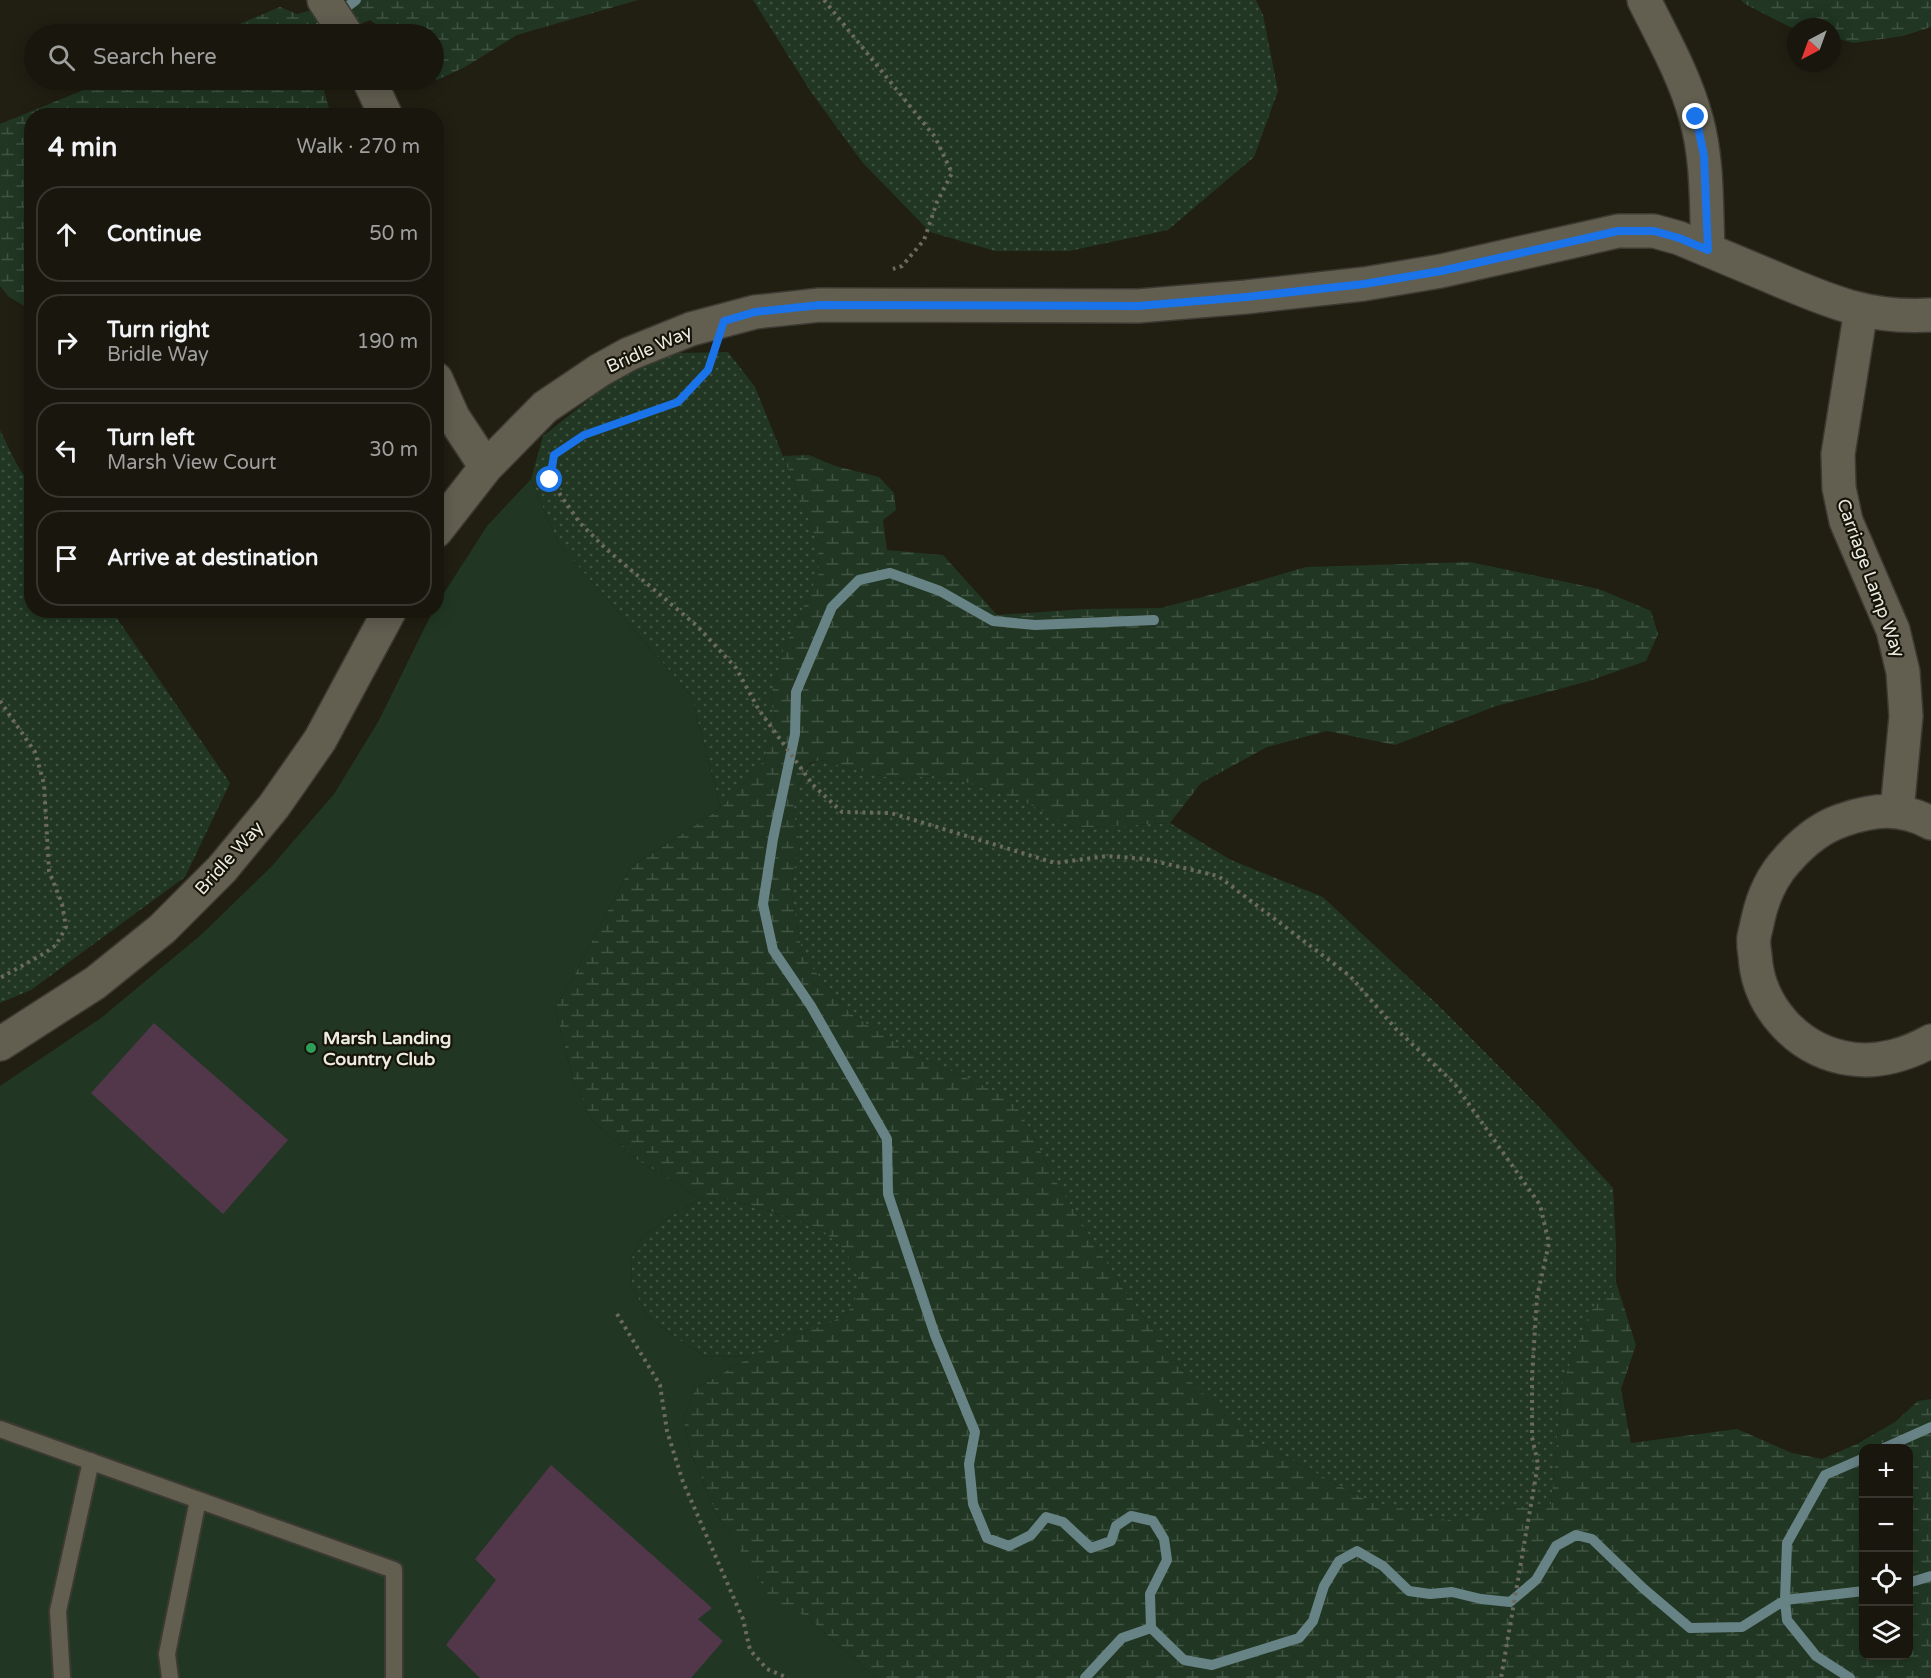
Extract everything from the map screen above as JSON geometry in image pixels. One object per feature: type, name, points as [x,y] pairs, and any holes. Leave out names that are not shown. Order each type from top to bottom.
[{"type":"street","points":[[324,0],[340,24]]},
{"type":"street","points":[[1644,0],[1677,66],[1696,117],[1704,156],[1708,250]]},
{"type":"street","points":[[374,90],[382,108]]},
{"type":"street","name":"Bridle Way","points":[[444,521],[486,467],[545,407],[600,370],[629,354],[691,329],[755,312],[820,305],[1138,306],[1246,297],[1364,284],[1441,271],[1618,231],[1654,231],[1679,238],[1833,303],[1907,317],[1931,315]]},
{"type":"street","name":"Carriage Lamp Way","points":[[1861,310],[1838,454],[1839,488],[1846,521],[1893,630],[1903,672],[1906,716],[1897,811]]},
{"type":"street","points":[[444,397],[453,417],[486,467]]},
{"type":"street","name":"Bridle Way","points":[[0,1044],[95,982],[162,929],[222,868],[274,806],[320,740],[386,618]]},
{"type":"street","points":[[1931,823],[1919,816],[1897,811],[1863,813],[1833,823],[1803,842],[1779,868],[1762,900],[1754,938],[1756,970],[1765,997],[1779,1019],[1797,1037],[1825,1053],[1853,1059],[1886,1058],[1914,1050],[1931,1041]]},
{"type":"lane","points":[[0,1429],[394,1570],[394,1678]]},
{"type":"lane","points":[[62,1678],[58,1611],[91,1461]]},
{"type":"lane","points":[[170,1678],[167,1654],[198,1500]]},
{"type":"path","points":[[824,0],[935,137],[952,173],[937,202],[924,240],[902,266],[891,269]]},
{"type":"path","points":[[724,321],[708,370],[678,402],[584,435],[554,455],[550,480],[580,523],[605,548],[697,626],[735,668],[759,710],[813,785],[842,812],[891,813],[1055,863],[1107,856],[1146,859],[1218,876],[1350,976],[1396,1029],[1454,1083],[1540,1205],[1549,1243],[1537,1297],[1532,1377],[1532,1437],[1538,1464],[1501,1678]]},
{"type":"path","points":[[0,701],[35,752],[44,784],[49,871],[62,904],[66,927],[56,945],[45,954],[0,978]]},
{"type":"path","points":[[617,1314],[660,1385],[667,1431],[683,1482],[743,1619],[750,1650],[767,1669],[788,1678]]},
{"type":"green space","points":[[340,0],[638,0],[517,35],[465,67],[444,77],[444,24],[375,24],[370,20],[361,24],[239,24],[280,7],[297,14],[337,3]]},
{"type":"green space","points":[[753,0],[1256,0],[1263,15],[1278,91],[1254,157],[1168,230],[1069,251],[995,251],[930,232],[862,162],[811,92]]},
{"type":"green space","points":[[1741,0],[1931,0],[1931,27],[1903,36],[1853,43],[1841,40],[1841,18],[1787,18],[1787,25]]},
{"type":"green space","points":[[83,90],[324,90],[329,108],[39,108]]},
{"type":"green space","points":[[24,114],[24,306],[9,297],[0,286],[0,124]]},
{"type":"green space","points":[[728,352],[755,387],[818,543],[819,573],[783,651],[770,699],[775,715],[764,761],[721,808],[691,695],[558,543],[531,479],[543,436],[620,375],[679,353]]},
{"type":"green space","points":[[0,430],[24,476],[24,618],[117,618],[230,783],[185,877],[31,990],[0,1003]]},
{"type":"green space","points":[[809,455],[835,466],[879,477],[894,493],[896,510],[883,520],[887,550],[943,555],[997,615],[1085,609],[1161,608],[1306,567],[1470,562],[1599,589],[1651,611],[1658,634],[1646,661],[1589,681],[1496,706],[1395,745],[1327,731],[1267,747],[1201,783],[1170,823],[1075,828],[1023,801],[968,783],[933,776],[895,779],[821,760],[809,763],[798,788],[793,813],[801,842],[790,886],[803,957],[850,1013],[908,1051],[1014,1100],[1058,1185],[1125,1292],[1192,1383],[1244,1434],[1366,1500],[1453,1522],[1503,1508],[1551,1505],[1562,1385],[1590,1312],[1616,1282],[1636,1345],[1621,1389],[1631,1443],[1737,1429],[1792,1453],[1822,1459],[1857,1444],[1895,1422],[1918,1401],[1931,1399],[1931,1678],[876,1678],[806,1616],[774,1604],[716,1513],[692,1455],[683,1419],[695,1389],[782,1336],[827,1325],[848,1312],[858,1294],[858,1277],[846,1251],[821,1229],[723,1198],[701,1199],[637,1160],[592,1120],[573,1079],[555,1008],[630,868],[721,808],[764,761],[775,715],[770,699],[783,651],[819,573],[818,543],[783,456]]},
{"type":"green space","name":"Marsh Landing Country Club","points":[[531,479],[558,543],[691,695],[721,808],[630,868],[555,1008],[573,1079],[592,1120],[637,1160],[701,1199],[672,1215],[643,1237],[631,1259],[632,1287],[648,1317],[707,1357],[752,1356],[695,1389],[683,1419],[692,1455],[716,1513],[774,1603],[806,1616],[876,1678],[0,1678],[0,1086],[101,1018],[202,934],[271,867],[334,794],[378,722],[430,618],[444,618],[444,593],[487,526]]},
{"type":"green space","points":[[821,760],[895,779],[933,776],[968,783],[1023,801],[1075,828],[1170,823],[1231,860],[1323,897],[1442,1009],[1541,1109],[1613,1188],[1616,1244],[1616,1282],[1590,1312],[1562,1385],[1551,1505],[1503,1508],[1453,1523],[1366,1500],[1244,1434],[1192,1383],[1125,1292],[1058,1185],[1014,1100],[908,1051],[850,1013],[803,957],[790,886],[801,842],[793,813],[798,788],[809,764]]},
{"type":"green space","points":[[722,1198],[792,1218],[821,1229],[846,1251],[858,1277],[858,1294],[848,1312],[827,1325],[782,1336],[752,1356],[707,1357],[648,1317],[632,1287],[631,1259],[643,1237],[672,1215],[701,1199]]},
{"type":"building","points":[[154,1023],[288,1140],[223,1214],[91,1093]]},
{"type":"building","points":[[551,1465],[712,1608],[698,1619],[723,1641],[691,1678],[480,1678],[446,1645],[496,1580],[475,1559]]},
{"type":"waterway","points":[[324,24],[356,0]]},
{"type":"waterway","points":[[1154,620],[1035,625],[993,621],[940,591],[890,573],[859,580],[832,607],[796,692],[795,734],[773,839],[763,904],[773,950],[811,1006],[887,1139],[888,1194],[935,1335],[975,1432],[969,1464],[973,1504],[987,1538],[1009,1546],[1031,1535],[1046,1517],[1063,1522],[1091,1548],[1111,1541],[1116,1526],[1131,1516],[1153,1521],[1164,1539],[1167,1560],[1150,1594],[1151,1628],[1184,1660],[1212,1665],[1299,1638],[1313,1621],[1324,1586],[1339,1561],[1357,1551],[1383,1566],[1409,1591],[1430,1594],[1452,1592],[1481,1599],[1510,1602],[1536,1580],[1556,1546],[1576,1535],[1592,1539],[1644,1589],[1690,1628],[1742,1627],[1785,1600],[1859,1592]]},
{"type":"waterway","points":[[1893,1444],[1931,1427]]},
{"type":"waterway","points":[[1850,1678],[1816,1656],[1787,1620],[1785,1600],[1787,1543],[1825,1475],[1859,1460]]},
{"type":"waterway","points":[[1913,1581],[1931,1576]]},
{"type":"waterway","points":[[1085,1678],[1122,1638],[1151,1628]]},
{"type":"place","name":"Marsh Landing Country Club","points":[[311,1048]]},
{"type":"route","points":[[550,480],[554,455],[584,435],[678,402],[708,370],[724,321],[755,312],[820,305],[1138,306],[1246,297],[1364,284],[1441,271],[1618,231],[1654,231],[1708,250],[1704,156],[1696,117]]}]
